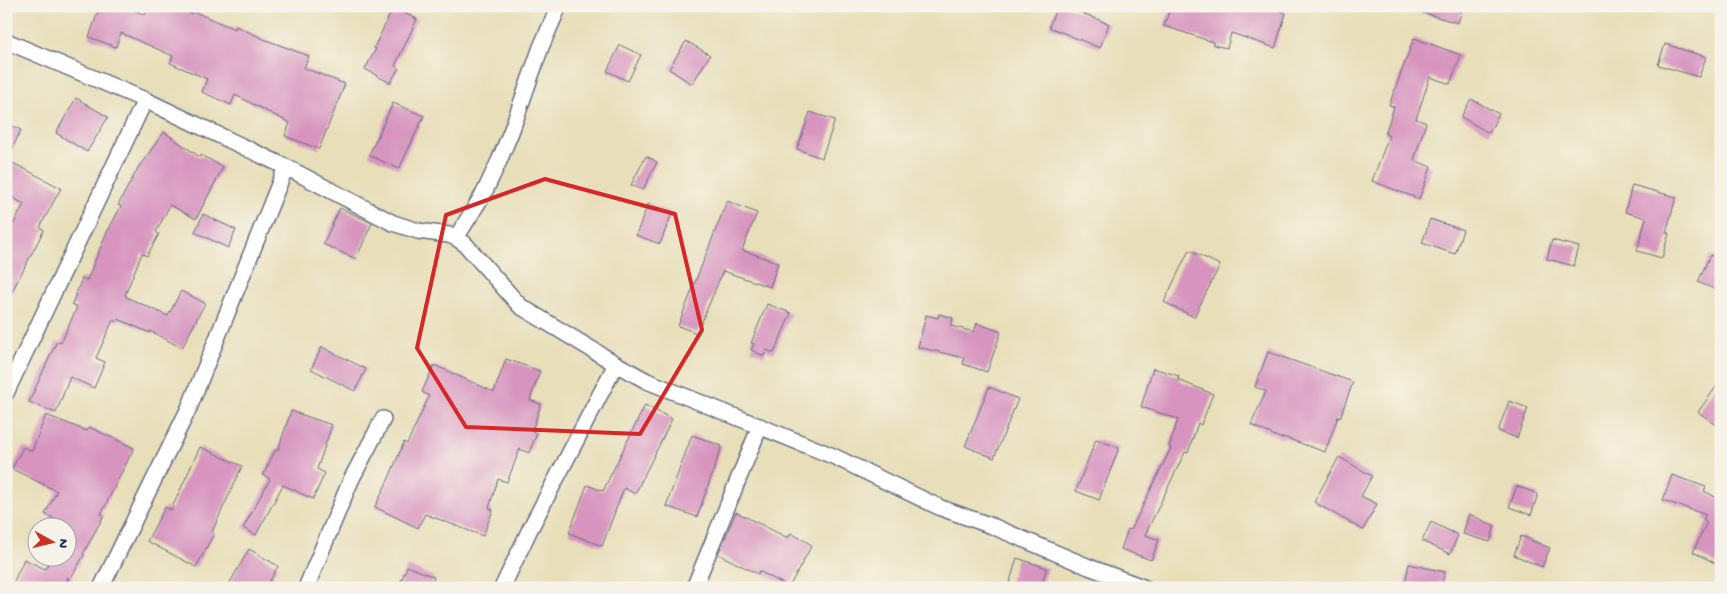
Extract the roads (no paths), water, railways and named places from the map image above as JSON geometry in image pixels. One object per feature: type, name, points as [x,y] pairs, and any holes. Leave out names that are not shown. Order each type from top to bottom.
[{"type":"street","points":[[456,238],[484,193],[499,161],[541,47],[559,6]]},
{"type":"street","points":[[6,41],[145,100],[286,167],[393,223],[418,231],[450,235],[456,238],[465,244],[520,306],[647,381],[833,456],[941,508],[992,526],[1089,567],[1145,588]]},
{"type":"street","points":[[6,393],[145,100]]},
{"type":"street","points":[[101,588],[189,408],[286,167]]},
{"type":"street","points":[[502,588],[530,528],[616,364]]},
{"type":"street","points":[[306,588],[351,480],[383,419]]},
{"type":"street","points":[[694,588],[760,426]]}]
